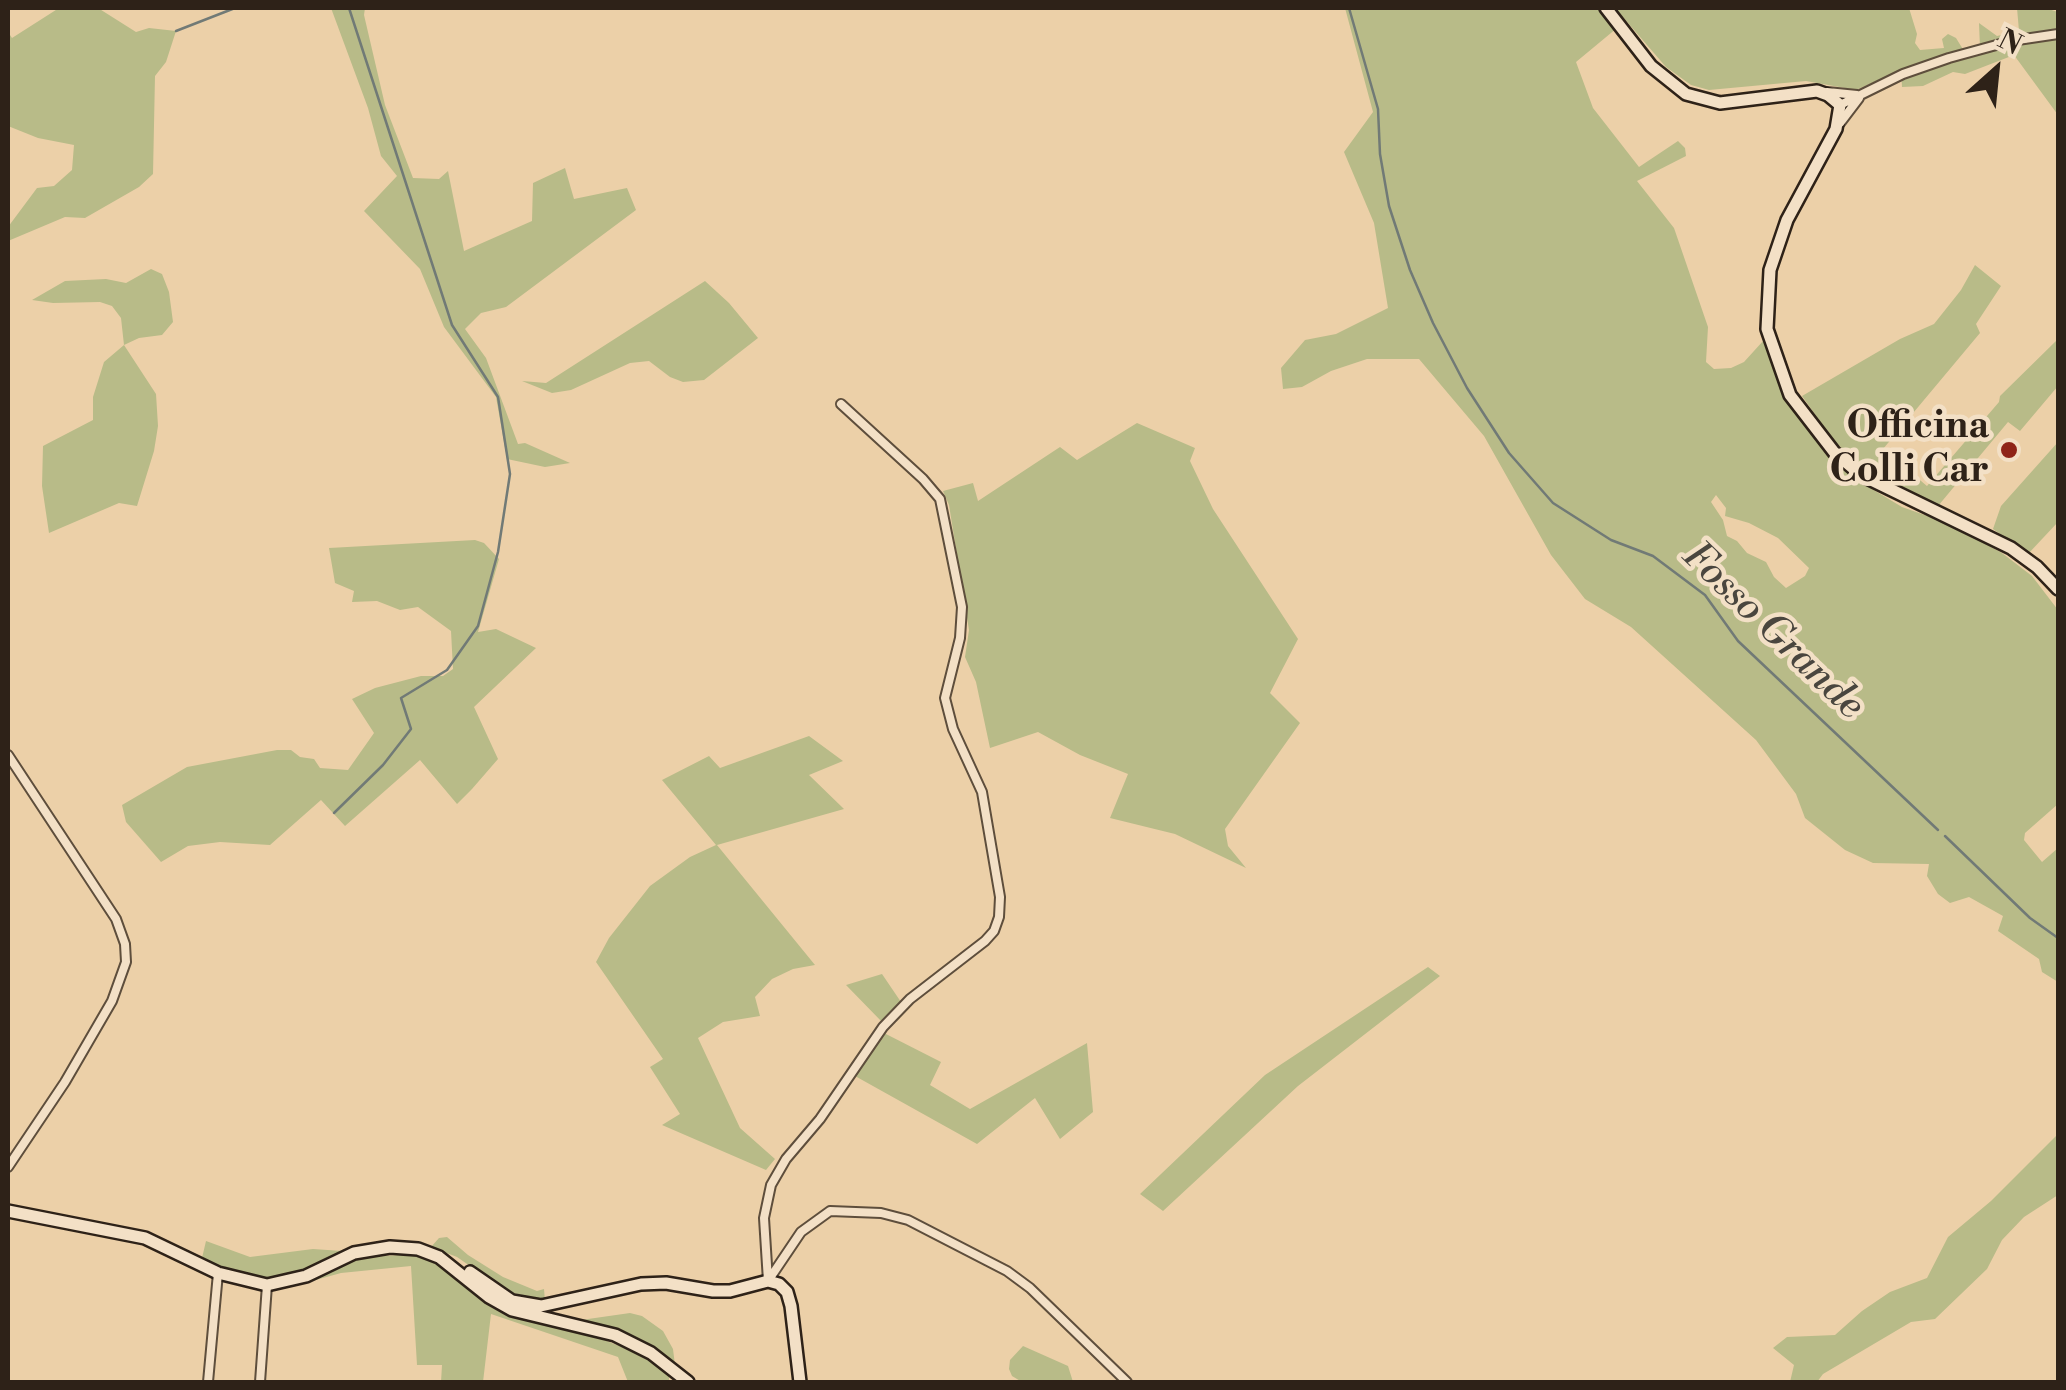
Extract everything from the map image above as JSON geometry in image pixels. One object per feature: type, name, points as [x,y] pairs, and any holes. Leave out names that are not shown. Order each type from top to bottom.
[{"type":"street","points":[[1606,8],[1651,66],[1686,94],[1720,102],[1823,92],[1862,94]]},
{"type":"street","points":[[1840,105],[1902,74],[1948,58],[2058,34]]},
{"type":"street","points":[[1823,92],[1840,105]]},
{"type":"street","points":[[1862,94],[1836,128],[1788,220],[1770,270],[1768,329],[1790,394],[1834,452],[1861,475],[2011,548],[2058,589]]},
{"type":"street","points":[[1836,128],[1840,105]]},
{"type":"street","points":[[768,1281],[764,1218],[771,1185],[786,1158],[820,1119],[890,1020],[910,999],[985,941],[999,917],[1000,897],[982,792],[953,730],[945,698],[960,638],[962,607],[940,499],[924,479],[840,404]]},
{"type":"street","points":[[8,755],[116,920],[125,944],[126,962],[102,1018],[8,1167]]},
{"type":"street","points":[[768,1281],[782,1256],[821,1215],[840,1210],[908,1220],[956,1242],[1030,1288],[1127,1382]]},
{"type":"street","points":[[8,1212],[145,1238],[218,1273],[268,1285],[306,1276],[346,1256],[374,1248],[413,1248],[454,1260],[512,1301],[541,1306],[641,1284],[730,1291],[768,1281],[779,1284],[792,1306],[800,1382]]},
{"type":"street","points":[[439,1258],[512,1310],[615,1335],[651,1353],[688,1382]]},
{"type":"street","points":[[208,1382],[218,1273]]},
{"type":"street","points":[[260,1382],[268,1285]]},
{"type":"green space","points":[[59,8],[98,8],[136,32],[149,28],[176,31],[166,62],[155,76],[153,174],[139,187],[85,218],[65,217],[8,241],[8,227],[37,188],[54,186],[72,170],[74,145],[38,138],[8,126],[8,32],[12,38]]},
{"type":"green space","points":[[331,8],[365,8],[385,105],[413,178],[439,179],[448,171],[464,251],[532,221],[533,183],[565,168],[574,199],[627,188],[636,210],[506,307],[481,313],[465,329],[486,358],[518,444],[525,443],[570,463],[545,467],[507,459],[496,397],[444,327],[420,269],[364,211],[397,176],[381,156],[368,108]]},
{"type":"green space","points":[[1345,8],[1601,8],[1617,28],[1576,62],[1593,108],[1639,167],[1678,141],[1685,148],[1686,156],[1637,181],[1674,228],[1708,327],[1706,362],[1714,369],[1731,368],[1744,362],[1763,341],[1776,376],[1801,417],[1821,446],[1852,477],[1902,507],[1950,524],[2002,553],[2032,576],[2058,610],[2058,804],[2025,833],[2024,840],[2042,862],[2058,848],[2058,982],[2042,972],[2039,959],[1998,931],[2003,916],[1969,897],[1950,903],[1938,894],[1927,876],[1929,864],[1873,863],[1845,850],[1805,818],[1796,794],[1756,740],[1631,627],[1585,599],[1551,555],[1484,436],[1419,359],[1367,359],[1331,371],[1302,387],[1283,389],[1281,368],[1305,340],[1336,334],[1388,308],[1374,223],[1344,152],[1373,112]],"holes":[[[1716,495],[1726,508],[1725,516],[1778,538],[1809,568],[1805,576],[1786,588],[1766,562],[1747,553],[1727,536],[1723,520],[1711,502]]]},
{"type":"green space","points":[[1615,8],[1909,8],[1917,34],[1915,43],[1920,50],[1944,48],[1942,39],[1948,34],[1956,38],[1964,51],[1980,48],[1979,23],[1997,36],[2019,31],[2017,8],[2045,8],[2058,12],[2058,115],[2014,55],[1965,74],[1953,72],[1923,86],[1902,87],[1901,70],[1856,90],[1806,81],[1709,90],[1691,85],[1666,67]]},
{"type":"green space","points":[[1975,265],[2001,286],[1976,324],[1980,333],[1883,449],[1927,486],[1999,402],[2000,396],[2056,341],[2058,386],[2020,431],[2008,422],[1938,506],[1885,482],[1859,464],[1833,440],[1802,396],[1900,339],[1934,324]]},
{"type":"green space","points":[[151,269],[162,274],[173,322],[162,335],[124,345],[121,318],[112,306],[100,302],[32,300],[65,281],[106,279],[126,283]]},
{"type":"green space","points":[[705,281],[758,338],[704,380],[683,382],[649,361],[630,363],[571,390],[552,393],[522,381],[546,383]]},
{"type":"green space","points":[[124,345],[156,394],[158,426],[154,451],[137,506],[119,503],[49,533],[42,486],[43,446],[93,420],[93,397],[104,362]]},
{"type":"green space","points":[[1137,423],[1195,448],[1190,461],[1213,509],[1298,639],[1270,693],[1300,723],[1225,829],[1228,846],[1246,868],[1175,834],[1110,818],[1128,774],[1080,755],[1038,732],[990,748],[976,682],[965,657],[969,630],[949,505],[943,491],[973,483],[978,501],[1060,447],[1077,460]]},
{"type":"green space","points":[[2058,442],[2058,522],[2028,554],[1993,529],[2001,506]]},
{"type":"green space","points":[[475,540],[484,543],[499,559],[478,632],[496,629],[536,648],[474,707],[498,759],[472,789],[457,804],[420,760],[345,826],[321,800],[270,845],[220,842],[188,846],[161,862],[126,822],[122,805],[187,767],[277,750],[291,750],[300,757],[314,759],[320,768],[348,770],[374,733],[352,699],[375,688],[421,676],[443,676],[453,669],[451,631],[418,607],[400,610],[377,601],[352,602],[354,591],[335,583],[329,548]]},
{"type":"green space","points":[[809,736],[843,761],[809,775],[844,809],[717,845],[815,965],[793,969],[772,979],[755,997],[760,1016],[723,1022],[698,1038],[740,1128],[775,1159],[766,1170],[662,1125],[680,1114],[650,1067],[663,1059],[596,962],[609,938],[650,886],[690,857],[716,845],[662,780],[709,756],[720,768]]},
{"type":"green space","points":[[1428,967],[1440,976],[1298,1086],[1163,1211],[1140,1194],[1265,1075]]},
{"type":"green space","points":[[882,974],[901,1002],[882,1022],[846,985]]},
{"type":"green space","points":[[884,1033],[941,1062],[930,1085],[970,1109],[1087,1043],[1093,1112],[1060,1139],[1035,1098],[977,1144],[855,1076]]},
{"type":"green space","points":[[2058,1134],[2058,1195],[2024,1217],[2002,1240],[1987,1269],[1935,1319],[1911,1322],[1823,1374],[1817,1382],[1790,1382],[1794,1365],[1773,1348],[1787,1337],[1835,1335],[1890,1292],[1927,1278],[1948,1237],[1991,1201]]},
{"type":"green space","points":[[447,1237],[503,1277],[537,1291],[544,1289],[545,1301],[506,1291],[457,1257],[431,1247],[439,1238]]},
{"type":"green space","points":[[206,1241],[250,1257],[313,1249],[342,1251],[355,1258],[415,1254],[440,1265],[491,1306],[579,1330],[647,1357],[669,1375],[669,1382],[628,1382],[618,1357],[491,1314],[483,1382],[441,1382],[442,1365],[417,1365],[411,1266],[341,1273],[301,1284],[263,1288],[212,1276],[202,1258]]},
{"type":"green space","points":[[630,1313],[642,1316],[663,1331],[673,1349],[675,1365],[640,1341],[604,1325],[581,1320]]},
{"type":"green space","points":[[1023,1346],[1068,1366],[1073,1382],[1022,1382],[1012,1376],[1010,1360]]},
{"type":"waterway","points":[[176,31],[235,8]]},
{"type":"waterway","points":[[334,813],[383,765],[411,729],[401,698],[447,670],[478,626],[498,552],[510,474],[498,397],[452,325],[349,8]]},
{"type":"waterway","name":"Fosso Grande","points":[[1349,8],[1378,109],[1380,154],[1389,206],[1410,270],[1467,388],[1509,453],[1553,503],[1611,540],[1653,556],[1705,595],[1738,641],[1938,830]]},
{"type":"waterway","name":"Fosso Grande","points":[[1945,836],[2030,918],[2058,938]]},
{"type":"place","name":"Officina Colli Car","points":[[2009,450]]}]
